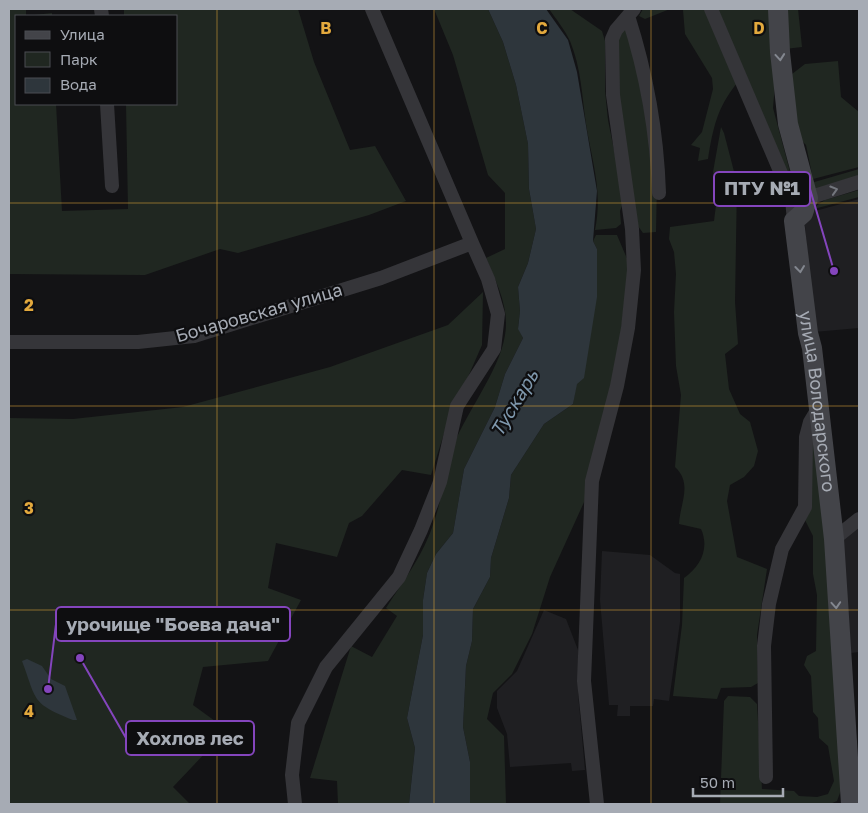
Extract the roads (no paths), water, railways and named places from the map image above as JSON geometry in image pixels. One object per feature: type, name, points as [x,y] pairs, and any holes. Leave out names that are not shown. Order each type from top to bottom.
[{"type":"street","points":[[295,804],[292,775],[298,723],[326,666],[399,577],[421,530],[440,482],[457,406],[494,350],[498,314],[488,279],[372,9]]},
{"type":"street","points":[[711,9],[792,199],[794,221]]},
{"type":"street","points":[[778,9],[780,52],[788,124],[808,198],[803,213],[794,221]]},
{"type":"street","points":[[631,12],[652,107],[659,173],[659,194]]},
{"type":"street","points":[[597,804],[584,680],[587,590],[592,481],[617,386],[628,328],[634,270],[632,229],[613,95],[612,39],[616,30],[631,12]]},
{"type":"street","points":[[107,105],[112,186]]},
{"type":"street","points":[[808,198],[859,182]]},
{"type":"street","name":"улица Володарского","points":[[794,221],[808,333],[812,348],[834,539],[854,801]]},
{"type":"street","name":"Бочаровская улица","points":[[9,342],[138,342],[194,336],[380,278],[472,243]]},
{"type":"street","points":[[766,777],[764,646],[769,604],[782,549],[805,507],[804,464],[806,438],[810,422],[819,407]]},
{"type":"street","points":[[834,539],[859,519]]},
{"type":"water","name":"Тускарь","points":[[488,9],[546,9],[568,40],[577,72],[597,191],[593,241],[597,249],[597,297],[584,378],[577,384],[573,404],[544,424],[511,475],[509,498],[491,558],[490,577],[473,609],[472,641],[466,666],[463,727],[470,762],[470,804],[409,804],[415,748],[407,718],[423,635],[423,600],[427,573],[436,554],[453,533],[464,469],[495,407],[505,374],[523,338],[518,329],[520,311],[518,287],[528,263],[536,229],[529,189],[528,144],[516,85],[503,42]]},
{"type":"water","points":[[27,659],[42,666],[51,679],[65,686],[77,720],[49,709],[37,699],[22,661]]},
{"type":"place","name":"ПТУ №1","points":[[834,271]]},
{"type":"place","name":"Хохлов лес","points":[[80,658]]},
{"type":"place","name":"урочище \"Боева дача\"","points":[[48,689]]}]
